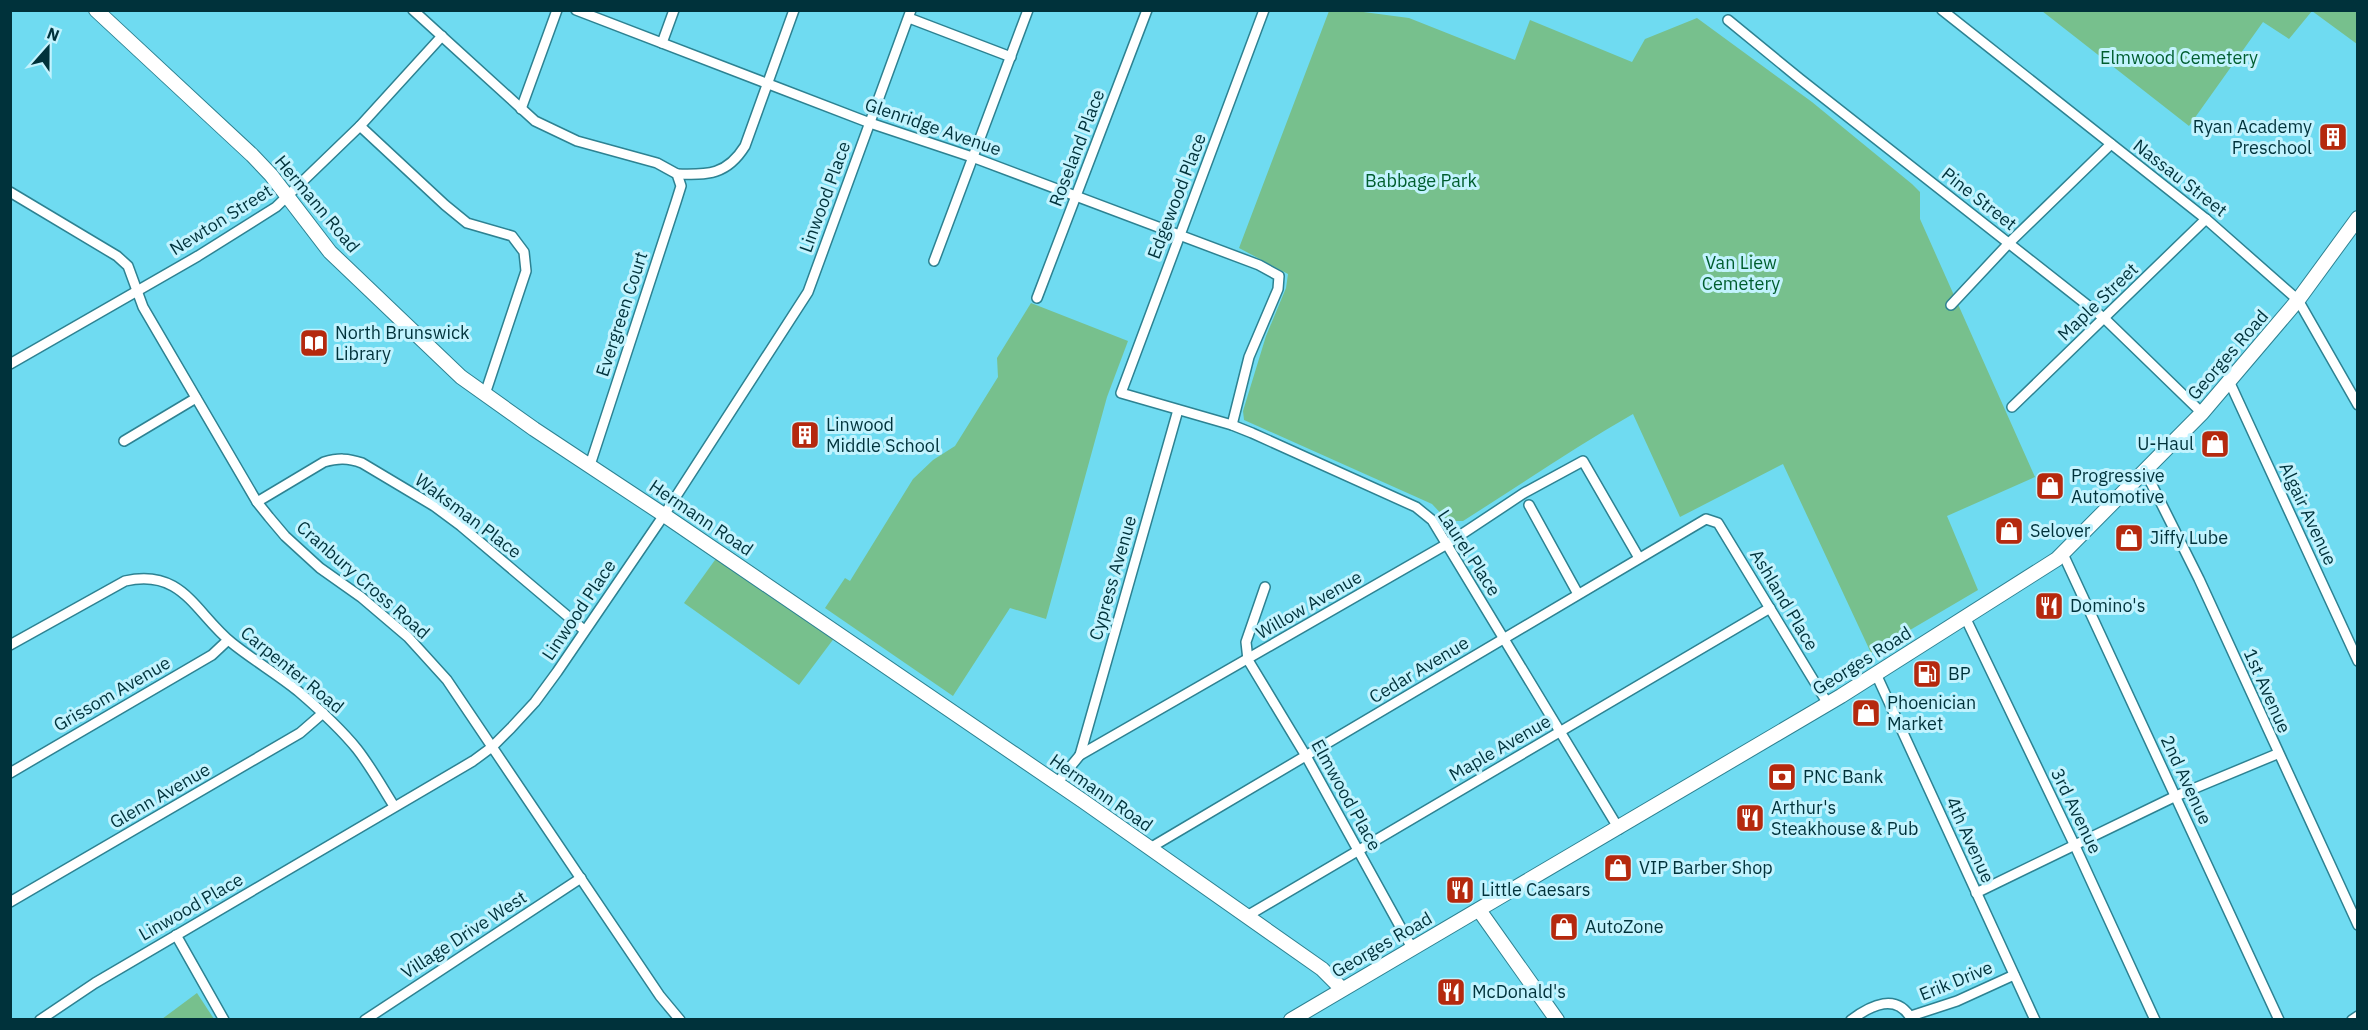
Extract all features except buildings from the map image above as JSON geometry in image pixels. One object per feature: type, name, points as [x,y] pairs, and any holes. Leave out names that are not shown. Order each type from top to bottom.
[{"type":"street","name":"Hermann Road","points":[[96,10],[243,146],[271,175],[316,237],[337,260],[461,377],[534,429],[664,514],[1057,783],[1322,969],[1342,989]]},
{"type":"street","points":[[413,10],[535,121],[577,141],[657,163],[677,174],[703,175],[723,169],[736,160],[745,146],[794,10]]},
{"type":"street","points":[[521,109],[557,10]]},
{"type":"street","name":"Glenridge Avenue","points":[[576,10],[870,123],[972,157],[1259,265],[1279,276],[1278,289],[1249,357],[1232,425]]},
{"type":"street","points":[[662,43],[674,10]]},
{"type":"street","points":[[934,261],[1028,10]]},
{"type":"street","name":"Roseland Place","points":[[1037,298],[1147,10]]},
{"type":"street","name":"Edgewood Place","points":[[1121,393],[1264,10]]},
{"type":"street","name":"Nassau Street","points":[[1942,10],[2206,219],[2298,300],[2357,404]]},
{"type":"street","points":[[910,14],[1011,57]]},
{"type":"street","name":"Linwood Place","points":[[40,1020],[94,983],[473,761],[492,747],[535,702],[664,514],[807,292],[910,14]]},
{"type":"street","name":"Pine Street","points":[[1728,20],[1800,80],[2105,319],[2202,412]]},
{"type":"street","name":"Newton Street","points":[[10,364],[198,256],[288,198],[360,126],[442,36]]},
{"type":"street","points":[[360,126],[466,223],[512,236],[524,252],[526,271],[485,394]]},
{"type":"street","points":[[1952,304],[2009,243],[2111,144]]},
{"type":"street","name":"Evergreen Court","points":[[590,465],[681,186],[677,174]]},
{"type":"street","name":"Cranbury Cross Road","points":[[10,192],[117,256],[128,266],[143,307],[257,502],[285,536],[408,638],[447,680],[660,996],[680,1020]]},
{"type":"street","name":"Georges Road","points":[[1291,1020],[1828,704],[2063,554],[2202,412],[2298,300],[2358,218]]},
{"type":"street","name":"Maple Street","points":[[2012,407],[2206,219]]},
{"type":"street","name":"Algair Avenue","points":[[2229,381],[2358,661]]},
{"type":"street","name":"Laurel Place","points":[[1121,393],[1232,425],[1286,447],[1416,507],[1432,520],[1618,829]]},
{"type":"street","points":[[124,441],[196,398]]},
{"type":"street","name":"Cypress Avenue","points":[[1080,755],[1178,410]]},
{"type":"street","name":"Waksman Place","points":[[257,502],[324,462],[350,459],[362,463],[406,488],[461,526],[584,630]]},
{"type":"street","name":"Willow Avenue","points":[[1057,783],[1080,755],[1447,544],[1524,493],[1583,461],[1639,558]]},
{"type":"street","name":"1st Avenue","points":[[2145,471],[2199,579],[2277,754],[2358,925]]},
{"type":"street","points":[[1529,505],[1578,594]]},
{"type":"street","name":"Cedar Avenue","points":[[1150,848],[1706,519]]},
{"type":"street","name":"Ashland Place","points":[[1706,519],[1718,523],[1828,704]]},
{"type":"street","name":"2nd Avenue","points":[[2063,554],[2279,1020]]},
{"type":"street","name":"Carpenter Road","points":[[10,645],[113,586],[139,578],[169,584],[183,591],[228,640],[252,660],[296,689],[323,713],[357,750],[394,806]]},
{"type":"street","points":[[1248,660],[1246,642],[1265,587]]},
{"type":"street","name":"Maple Avenue","points":[[1247,916],[1770,608]]},
{"type":"street","name":"3rd Avenue","points":[[1965,617],[2075,846],[2155,1020]]},
{"type":"street","name":"Grissom Avenue","points":[[10,773],[212,655],[228,640]]},
{"type":"street","name":"Elmwood Place","points":[[1248,660],[1306,756],[1412,948]]},
{"type":"street","name":"4th Avenue","points":[[1876,674],[2035,1020]]},
{"type":"street","name":"Glenn Avenue","points":[[10,902],[300,733],[323,713]]},
{"type":"street","points":[[1976,893],[2176,796],[2277,754]]},
{"type":"street","name":"Village Drive West","points":[[365,1020],[581,878]]},
{"type":"street","points":[[1479,910],[1557,1020]]},
{"type":"street","points":[[176,935],[224,1020]]},
{"type":"street","name":"Erik Drive","points":[[1851,1020],[1876,1004],[1888,1002],[1902,1007],[1912,1018],[1958,1001],[2014,975]]},
{"type":"street","points":[[2352,1020],[2358,1016]]},
{"type":"green space","points":[[1329,11],[1356,11],[1409,18],[1515,60],[1530,20],[1632,62],[1645,39],[1697,18],[1812,102],[1912,184],[1920,192],[1920,219],[2035,477],[1947,516],[1978,590],[1871,653],[1783,464],[1680,517],[1633,414],[1463,521],[1448,521],[1432,504],[1244,420],[1243,411],[1266,336],[1286,288],[1288,274],[1239,248]]},
{"type":"green space","name":"Elmwood Cemetery","points":[[2042,11],[2312,11],[2289,39],[2263,22],[2189,126]]},
{"type":"green space","points":[[2312,11],[2357,11],[2357,44]]},
{"type":"green space","points":[[1031,303],[1128,341],[1107,397],[1046,619],[1010,608],[953,696],[825,608],[845,578],[850,581],[913,479],[933,460],[955,446],[998,377],[997,358]]},
{"type":"green space","points":[[720,553],[838,633],[799,685],[684,603]]},
{"type":"green space","points":[[197,993],[214,1019],[162,1019]]},
{"type":"place","name":"Ryan Academy Preschool","points":[[2333,137]]},
{"type":"place","name":"North Brunswick Library","points":[[314,343]]},
{"type":"place","name":"Linwood Middle School","points":[[805,435]]},
{"type":"place","name":"U-Haul","points":[[2215,444]]},
{"type":"place","name":"Progressive Automotive","points":[[2050,486]]},
{"type":"place","name":"Selover","points":[[2009,531]]},
{"type":"place","name":"Jiffy Lube","points":[[2129,538]]},
{"type":"place","name":"Domino's","points":[[2049,606]]},
{"type":"place","name":"BP","points":[[1927,674]]},
{"type":"place","name":"Phoenician Market","points":[[1866,713]]},
{"type":"place","name":"PNC Bank","points":[[1782,777]]},
{"type":"place","name":"Arthur's Steakhouse & Pub","points":[[1750,818]]},
{"type":"place","name":"VIP Barber Shop","points":[[1618,868]]},
{"type":"place","name":"Little Caesars","points":[[1460,890]]},
{"type":"place","name":"AutoZone","points":[[1564,927]]},
{"type":"place","name":"McDonald's","points":[[1451,992]]},
{"type":"park label","name":"Babbage Park","points":[[1421,181]]},
{"type":"park label","name":"Van Liew Cemetery","points":[[1741,273]]}]
